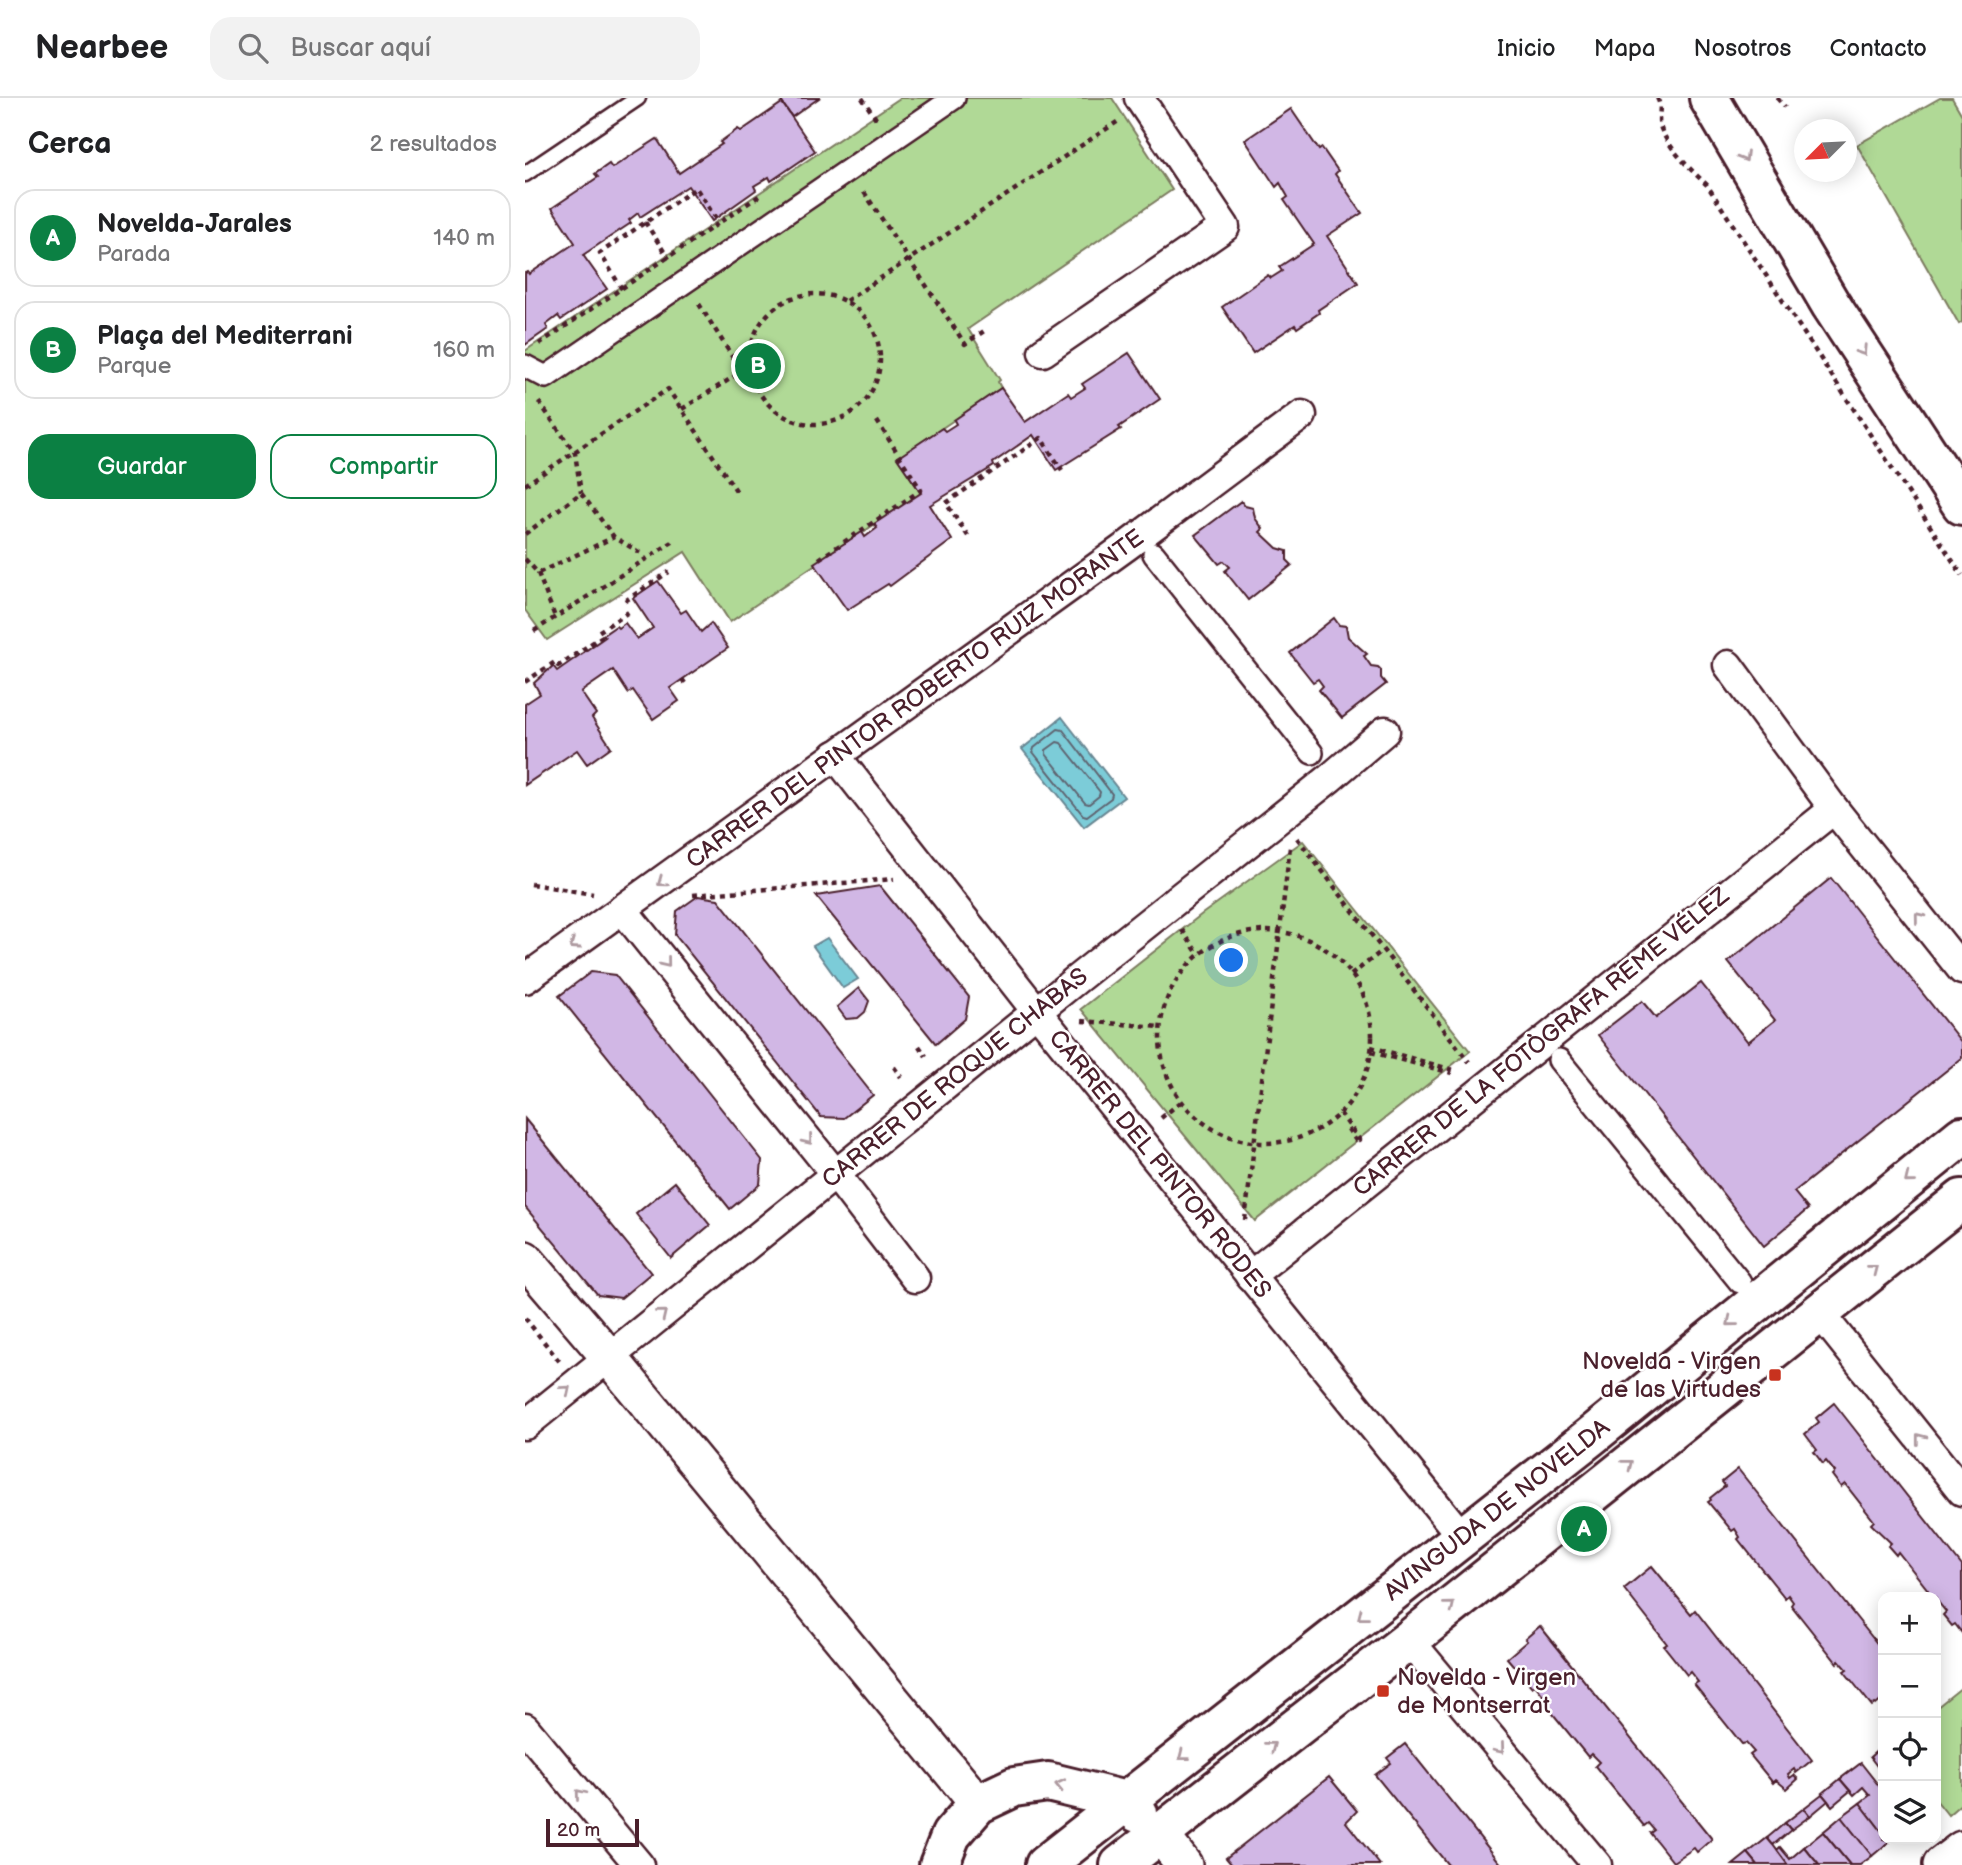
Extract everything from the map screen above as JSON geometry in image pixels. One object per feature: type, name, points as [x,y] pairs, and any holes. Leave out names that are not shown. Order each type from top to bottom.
[{"type":"main road","points":[[1709,98],[1831,305],[1962,505]]},
{"type":"main road","name":"AVINGUDA DE NOVELDA","points":[[1045,1865],[1462,1538],[1962,1136]]},
{"type":"main road","name":"AVINGUDA DE NOVELDA","points":[[1120,1865],[1409,1640],[1962,1199]]},
{"type":"main road","points":[[939,1865],[951,1835],[978,1804],[1014,1787],[1048,1782],[1126,1801],[1160,1834]]},
{"type":"street","points":[[525,366],[546,377],[954,98]]},
{"type":"street","points":[[1043,352],[1225,227],[1133,107]]},
{"type":"street","name":"CARRER DEL PINTOR ROBERTO RUIZ MORANTE","points":[[525,979],[613,903],[835,755],[1128,545],[1302,415]]},
{"type":"street","points":[[1154,554],[1312,753]]},
{"type":"street","points":[[1728,665],[1834,809],[1962,970]]},
{"type":"street","name":"CARRER DE ROQUE CHABAS","points":[[525,1425],[1385,731]]},
{"type":"street","name":"CARRER DEL PINTOR RODES","points":[[835,755],[1037,1012],[1462,1538]]},
{"type":"street","name":"CARRER DE LA FOTÒGRAFA REME VÉLEZ","points":[[1250,1276],[1834,809]]},
{"type":"street","points":[[613,903],[836,1175],[915,1279]]},
{"type":"street","points":[[1559,1060],[1740,1282]]},
{"type":"street","points":[[525,1259],[978,1804]]},
{"type":"street","points":[[1819,1312],[1962,1491]]},
{"type":"street","points":[[1409,1640],[1597,1865]]},
{"type":"street","points":[[525,1728],[639,1865]]},
{"type":"street","points":[[1160,1834],[1184,1865]]},
{"type":"street","points":[[1941,1865],[1962,1849]]},
{"type":"lane","points":[[525,174],[638,98]]},
{"type":"path","points":[[1657,98],[1660,103],[1660,125],[1683,163],[1707,185],[1962,575]]},
{"type":"path","points":[[1777,98],[1785,107]]},
{"type":"path","points":[[846,301],[1133,107]]},
{"type":"path","points":[[864,125],[875,118]]},
{"type":"path","points":[[849,169],[965,344],[984,331]]},
{"type":"path","points":[[622,289],[600,253],[645,222],[696,188],[719,223]]},
{"type":"path","points":[[535,346],[764,193]]},
{"type":"path","points":[[645,222],[742,372]]},
{"type":"path","points":[[817,294],[846,301],[870,323],[878,343],[881,365],[874,387],[862,406],[843,419],[822,425],[799,423],[779,414],[762,398],[753,378],[750,358],[753,338],[762,321],[777,306],[796,296],[817,294]]},
{"type":"path","points":[[682,410],[751,366]]},
{"type":"path","points":[[525,485],[668,388],[739,495]]},
{"type":"path","points":[[543,408],[575,453],[580,493],[614,537],[642,554]]},
{"type":"path","points":[[819,559],[922,490],[877,421]]},
{"type":"path","points":[[968,536],[946,503],[1041,438],[1062,470]]},
{"type":"path","points":[[525,534],[580,493]]},
{"type":"path","points":[[538,573],[614,537]]},
{"type":"path","points":[[534,631],[674,541]]},
{"type":"path","points":[[525,559],[538,573],[555,617]]},
{"type":"path","points":[[625,601],[669,572]]},
{"type":"path","points":[[525,682],[555,662],[558,666],[569,659],[601,637],[599,632],[631,611]]},
{"type":"path","points":[[683,679],[687,686]]},
{"type":"path","points":[[1297,838],[1469,1062]]},
{"type":"path","points":[[1244,1225],[1291,843]]},
{"type":"path","points":[[692,895],[898,878]]},
{"type":"path","points":[[531,884],[613,903]]},
{"type":"path","points":[[1180,928],[1199,955]]},
{"type":"path","points":[[1279,932],[1308,940],[1337,958],[1359,985],[1370,1017],[1371,1049],[1361,1085],[1339,1114],[1314,1133],[1281,1143],[1254,1142],[1214,1130],[1187,1109],[1169,1080],[1160,1047],[1161,1027],[1163,1010],[1178,977],[1199,955],[1236,934],[1279,932]]},
{"type":"path","points":[[1351,975],[1382,951]]},
{"type":"path","points":[[1081,1021],[1161,1027]]},
{"type":"path","points":[[919,1046],[926,1056]]},
{"type":"path","points":[[1371,1049],[1454,1072]]},
{"type":"path","points":[[894,1067],[901,1077]]},
{"type":"path","points":[[1160,1119],[1182,1101]]},
{"type":"path","points":[[1339,1114],[1360,1144]]},
{"type":"path","points":[[525,1318],[576,1382]]},
{"type":"green space","points":[[900,98],[1112,98],[1172,190],[968,329],[1000,380],[998,382],[1001,388],[898,458],[921,493],[730,622],[685,552],[547,640],[525,610],[525,351]]},
{"type":"green space","points":[[1940,98],[1952,98],[1962,115],[1962,322],[1959,324],[1857,145]]},
{"type":"green space","points":[[1303,841],[1470,1051],[1255,1221],[1081,1009],[1202,914]]},
{"type":"green space","points":[[1962,1687],[1962,1803],[1948,1815],[1941,1806],[1941,1704]]},
{"type":"water","points":[[1062,717],[1124,797],[1084,827],[1022,749]]},
{"type":"water","points":[[827,938],[858,979],[843,988],[813,946]]},
{"type":"building","points":[[779,98],[819,98],[792,117]]},
{"type":"building","points":[[782,103],[815,151],[771,181],[769,177],[754,186],[756,190],[712,221],[688,186],[640,217],[638,213],[629,220],[631,223],[583,255],[607,289],[561,320],[558,316],[546,325],[548,329],[525,345],[525,273],[529,274],[575,243],[552,208],[598,177],[595,174],[609,164],[612,168],[657,139],[679,173],[722,144],[720,142],[738,129],[741,131]]},
{"type":"building","points":[[1291,109],[1319,150],[1322,148],[1338,171],[1335,174],[1362,213],[1327,236],[1358,283],[1297,328],[1295,325],[1253,353],[1222,307],[1268,275],[1271,278],[1282,271],[1279,267],[1314,244],[1284,200],[1288,197],[1280,183],[1276,187],[1245,140]]},
{"type":"building","points":[[1129,353],[1160,399],[1119,427],[1121,429],[1056,470],[1033,435],[993,463],[994,466],[930,505],[952,540],[890,586],[888,584],[847,610],[814,563],[862,532],[865,537],[877,528],[874,524],[921,493],[897,458],[942,428],[945,431],[956,424],[954,420],[1001,388],[1025,422],[1068,393],[1071,397],[1085,388],[1082,384]]},
{"type":"building","points":[[1241,501],[1245,506],[1253,508],[1255,518],[1263,529],[1260,532],[1277,548],[1287,551],[1287,560],[1292,565],[1248,600],[1225,571],[1230,567],[1224,561],[1219,564],[1195,535]]},
{"type":"building","points":[[658,581],[681,613],[686,610],[701,632],[711,623],[728,648],[670,688],[679,701],[653,719],[633,690],[628,693],[613,670],[581,692],[596,714],[592,718],[611,747],[587,764],[577,750],[525,785],[525,704],[540,694],[534,683],[553,666],[557,671],[616,626],[618,628],[625,623],[637,639],[653,628],[633,598]]},
{"type":"building","points":[[1334,618],[1339,625],[1346,626],[1348,637],[1367,654],[1364,656],[1371,666],[1381,670],[1381,678],[1386,684],[1342,718],[1319,690],[1323,686],[1318,679],[1313,682],[1290,653]]},
{"type":"building","points":[[1831,878],[1962,1043],[1962,1058],[1794,1192],[1808,1209],[1764,1246],[1598,1035],[1642,1001],[1656,1018],[1701,983],[1748,1042],[1775,1020],[1728,962]]},
{"type":"building","points":[[880,886],[969,997],[965,1019],[936,1044],[816,896]]},
{"type":"building","points":[[698,896],[718,899],[873,1095],[844,1118],[821,1117],[675,935],[677,911]]},
{"type":"building","points":[[591,972],[615,975],[762,1160],[760,1184],[730,1209],[559,996]]},
{"type":"building","points":[[859,988],[869,1001],[865,1012],[858,1018],[846,1019],[837,1007]]},
{"type":"building","points":[[525,1119],[651,1273],[621,1298],[598,1295],[525,1207]]},
{"type":"building","points":[[675,1182],[710,1225],[671,1258],[636,1214]]},
{"type":"building","points":[[1834,1403],[1962,1566],[1962,1633],[1943,1615],[1946,1612],[1941,1606],[1941,1592],[1925,1592],[1928,1590],[1898,1552],[1896,1555],[1888,1546],[1891,1543],[1871,1524],[1874,1521],[1845,1484],[1841,1487],[1832,1475],[1835,1472],[1826,1461],[1823,1464],[1814,1452],[1817,1450],[1805,1434],[1819,1422],[1816,1418]]},
{"type":"building","points":[[1738,1469],[1878,1645],[1876,1705],[1872,1706],[1844,1671],[1847,1669],[1839,1660],[1837,1663],[1791,1605],[1793,1602],[1788,1595],[1785,1598],[1738,1539],[1740,1537],[1735,1529],[1732,1531],[1708,1502],[1725,1486],[1722,1482]]},
{"type":"building","points":[[1652,1566],[1691,1614],[1695,1610],[1812,1760],[1796,1773],[1794,1769],[1788,1774],[1790,1778],[1794,1775],[1798,1779],[1787,1789],[1776,1780],[1773,1783],[1750,1755],[1754,1752],[1746,1743],[1742,1744],[1694,1684],[1698,1682],[1690,1672],[1687,1675],[1664,1646],[1667,1644],[1624,1589]]},
{"type":"building","points":[[1540,1626],[1712,1839],[1697,1852],[1694,1848],[1673,1862],[1650,1833],[1654,1830],[1648,1823],[1644,1826],[1595,1766],[1599,1762],[1591,1754],[1588,1757],[1540,1698],[1543,1695],[1535,1685],[1532,1687],[1507,1658]]},
{"type":"building","points":[[1405,1744],[1502,1865],[1448,1865],[1375,1775],[1391,1763],[1387,1758]]},
{"type":"building","points":[[1878,1750],[1878,1767],[1870,1757]]},
{"type":"building","points":[[1861,1763],[1878,1785],[1878,1826],[1860,1803],[1870,1795],[1863,1787],[1854,1795],[1840,1779]]},
{"type":"building","points":[[1329,1777],[1357,1811],[1346,1822],[1380,1865],[1232,1865],[1226,1858]]},
{"type":"building","points":[[1840,1779],[1850,1791],[1832,1806],[1822,1794]]},
{"type":"building","points":[[1822,1794],[1828,1801],[1810,1816],[1804,1808]]},
{"type":"building","points":[[1860,1803],[1878,1826],[1878,1844],[1886,1844],[1872,1856],[1841,1817]]},
{"type":"building","points":[[1804,1808],[1810,1816],[1791,1830],[1785,1823]]},
{"type":"building","points":[[1841,1817],[1872,1856],[1860,1865],[1850,1865],[1823,1832]]},
{"type":"building","points":[[1785,1823],[1791,1830],[1773,1845],[1767,1838]]},
{"type":"building","points":[[1823,1832],[1850,1865],[1819,1865],[1804,1847]]},
{"type":"building","points":[[1767,1838],[1788,1865],[1758,1865],[1748,1853]]},
{"type":"building","points":[[1780,1847],[1790,1859],[1804,1847],[1819,1865],[1788,1865],[1777,1850]]},
{"type":"building","points":[[1748,1853],[1758,1865],[1733,1865]]},
{"type":"place","name":"Plaça del Mediterrani","points":[[758,366]]},
{"type":"place","name":"Novelda - Virgen de las Virtudes","points":[[1775,1375]]},
{"type":"place","name":"Novelda-Jarales","points":[[1584,1529]]},
{"type":"place","name":"Novelda - Virgen de Montserrat","points":[[1383,1691]]}]
